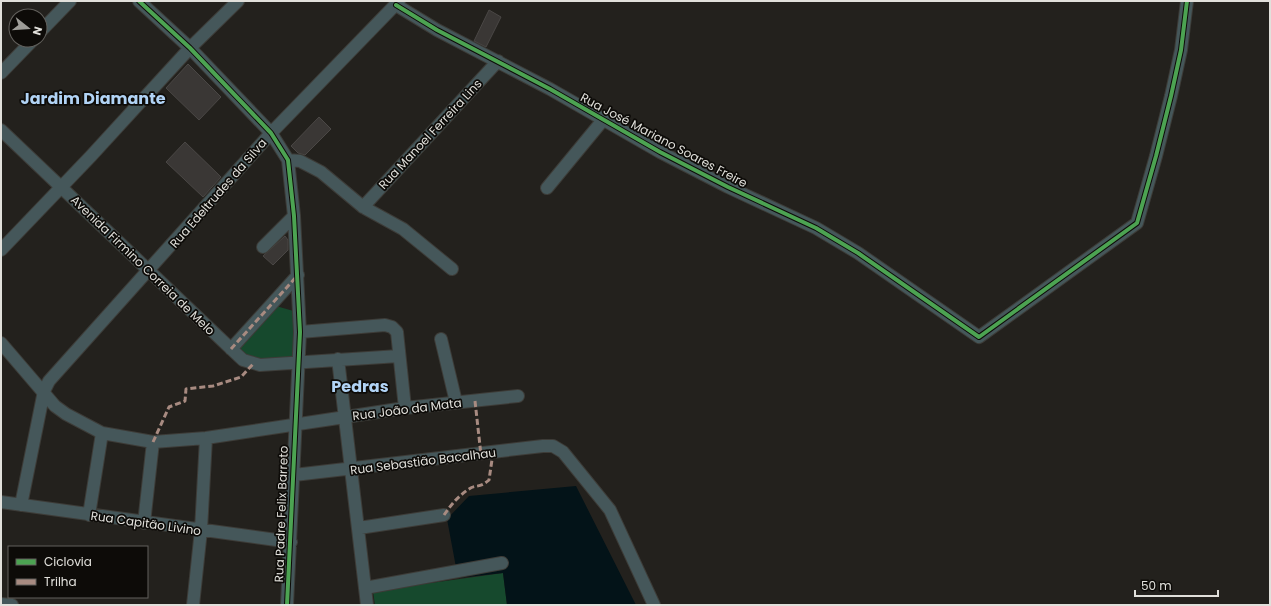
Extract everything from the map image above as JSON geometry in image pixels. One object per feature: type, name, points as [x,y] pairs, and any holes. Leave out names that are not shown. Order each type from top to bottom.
[{"type":"street","points":[[48,24],[70,1]]},
{"type":"street","points":[[139,1],[190,48],[271,133],[288,160],[300,161],[312,166],[362,207],[403,230],[452,269]]},
{"type":"street","points":[[1,250],[190,48],[238,1]]},
{"type":"street","name":"Rua José Mariano Soares Freire","points":[[398,3],[437,30],[498,61],[660,152],[728,187],[816,228],[858,253],[979,337],[1137,223],[1171,96],[1181,50],[1187,1]]},
{"type":"street","name":"Rua Edeltrudes da Silva","points":[[44,391],[52,377],[150,270],[271,133],[398,3]]},
{"type":"street","points":[[1,73],[24,48]]},
{"type":"street","name":"Rua Manoel Ferreira Lins","points":[[362,207],[498,61]]},
{"type":"street","points":[[547,188],[603,120]]},
{"type":"street","name":"Avenida Firmino Correia de Melo","points":[[1,130],[243,360],[257,365],[399,356]]},
{"type":"street","name":"Rua Padre Felix Barreto","points":[[287,605],[294,475],[295,424],[300,363],[298,275],[288,160]]},
{"type":"street","points":[[263,247],[294,216]]},
{"type":"street","points":[[231,349],[298,275]]},
{"type":"street","points":[[300,332],[385,325],[392,327],[397,332],[405,408]]},
{"type":"street","points":[[441,339],[456,402]]},
{"type":"street","name":"Rua João da Mata","points":[[1,342],[44,391],[55,406],[66,414],[102,433],[153,442],[206,438],[405,408],[518,396]]},
{"type":"street","points":[[338,359],[367,605]]},
{"type":"street","points":[[21,505],[44,391]]},
{"type":"street","points":[[89,515],[102,433]]},
{"type":"street","points":[[193,605],[201,530],[206,438]]},
{"type":"street","points":[[144,523],[153,442]]},
{"type":"street","name":"Rua Sebastião Bacalhau","points":[[294,475],[351,470],[553,446],[563,452],[610,510],[654,605]]},
{"type":"street","name":"Rua Capitão Livino","points":[[1,502],[144,523],[291,542]]},
{"type":"street","points":[[359,528],[444,515]]},
{"type":"street","points":[[365,588],[502,563]]},
{"type":"street","points":[[1,604],[12,605]]},
{"type":"green space","points":[[276,306],[297,312],[297,360],[255,359],[241,353],[237,348]]},
{"type":"green space","points":[[503,573],[507,605],[375,605],[373,591]]},
{"type":"shaded area","points":[[576,486],[636,605],[507,605],[503,573],[458,578],[447,519],[469,496]]},
{"type":"building","points":[[489,10],[501,17],[486,47],[474,41]]},
{"type":"building","points":[[188,64],[221,97],[199,120],[166,88]]},
{"type":"building","points":[[319,117],[331,129],[305,155],[298,153],[291,146]]},
{"type":"building","points":[[185,142],[221,177],[203,197],[166,162]]},
{"type":"building","points":[[285,236],[288,240],[288,250],[273,265],[263,256]]},
{"type":"marked path","points":[[231,349],[298,275]]},
{"type":"marked path","points":[[153,442],[169,407],[185,401],[186,389],[213,386],[241,377],[253,364]]},
{"type":"marked path","points":[[475,401],[481,455]]},
{"type":"marked path","points":[[444,515],[455,501],[465,492],[489,480],[493,453]]},
{"type":"cycle path","points":[[139,1],[190,48],[271,133],[288,160],[294,216],[300,332],[287,605]]},
{"type":"cycle path","points":[[396,5],[437,30],[550,89],[660,152],[728,187],[816,228],[858,253],[979,337],[1137,223],[1171,96],[1181,50],[1187,1]]},
{"type":"district","name":"Jardim Diamante","points":[[93,98]]},
{"type":"district","name":"Pedras","points":[[360,386]]}]
